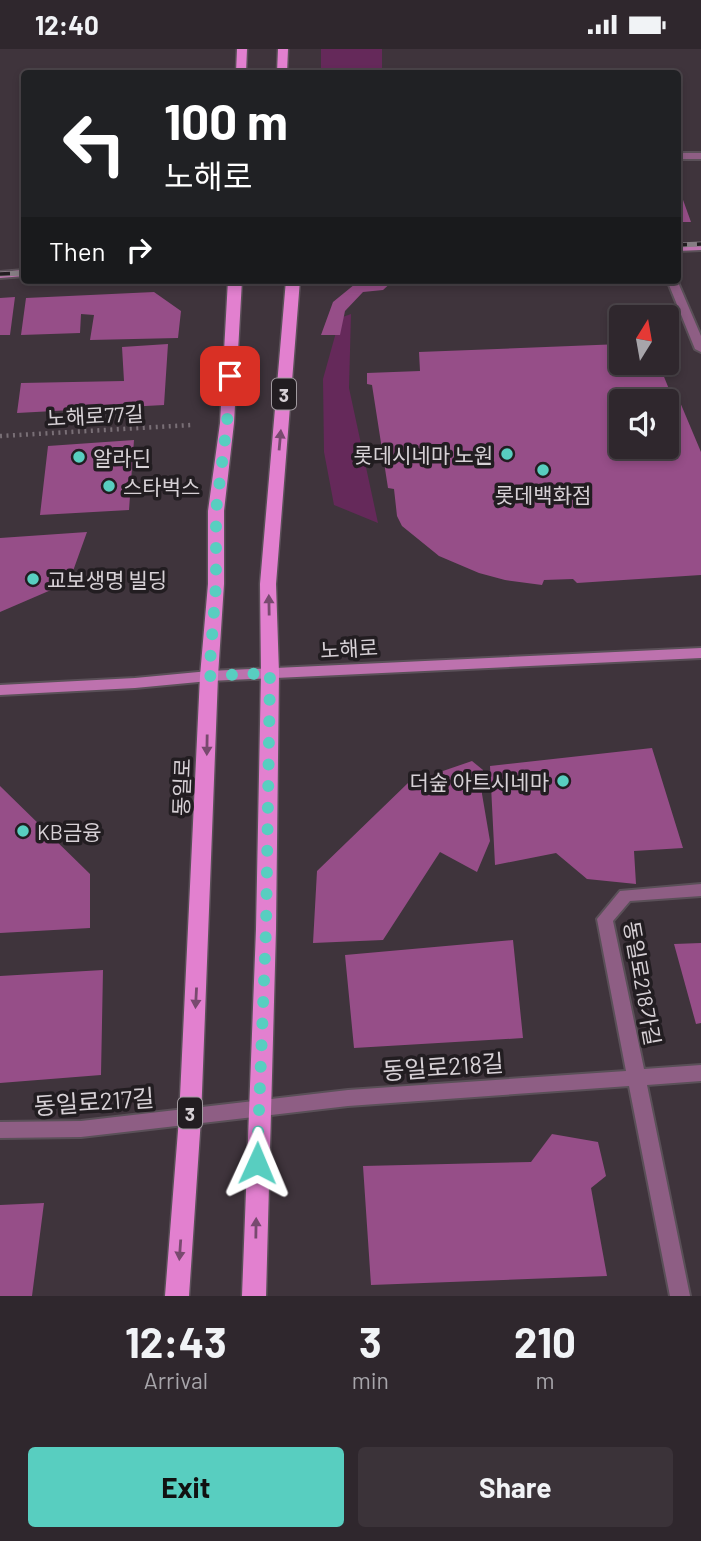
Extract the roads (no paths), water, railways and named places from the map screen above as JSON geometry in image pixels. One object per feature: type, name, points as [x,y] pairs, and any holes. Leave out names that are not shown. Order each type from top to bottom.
[{"type":"main road","points":[[242,49],[242,70]]},
{"type":"main road","points":[[282,70],[283,49]]},
{"type":"main road","points":[[681,248],[701,247]]},
{"type":"main road","points":[[0,275],[21,274]]},
{"type":"main road","name":"동일로","points":[[177,1296],[190,1118],[209,676],[216,585],[216,511],[227,423],[235,284]]},
{"type":"main road","name":"3","points":[[254,1296],[266,929],[270,673],[268,584],[293,284]]},
{"type":"main road","name":"노해로","points":[[0,690],[135,684],[209,676],[701,653]]},
{"type":"street","points":[[681,156],[701,156]]},
{"type":"street","points":[[674,284],[701,349]]},
{"type":"street","name":"동일로218가길","points":[[637,1077],[605,919],[626,895],[701,890]]},
{"type":"street","name":"동일로218길","points":[[190,1118],[348,1098],[701,1073]]},
{"type":"street","points":[[637,1077],[680,1296]]},
{"type":"street","name":"동일로217길","points":[[0,1130],[81,1129],[190,1118]]},
{"type":"railway","points":[[681,245],[701,244]]},
{"type":"railway","points":[[0,274],[21,273]]},
{"type":"place","name":"롯데시네마 노원","points":[[507,454]]},
{"type":"place","name":"알라딘","points":[[79,457]]},
{"type":"place","name":"롯데백화점","points":[[543,470]]},
{"type":"place","name":"스타벅스","points":[[109,486]]},
{"type":"place","name":"교보생명 빌딩","points":[[33,579]]},
{"type":"place","name":"더숲 아트시네마","points":[[563,781]]},
{"type":"place","name":"KB금융","points":[[23,831]]}]
